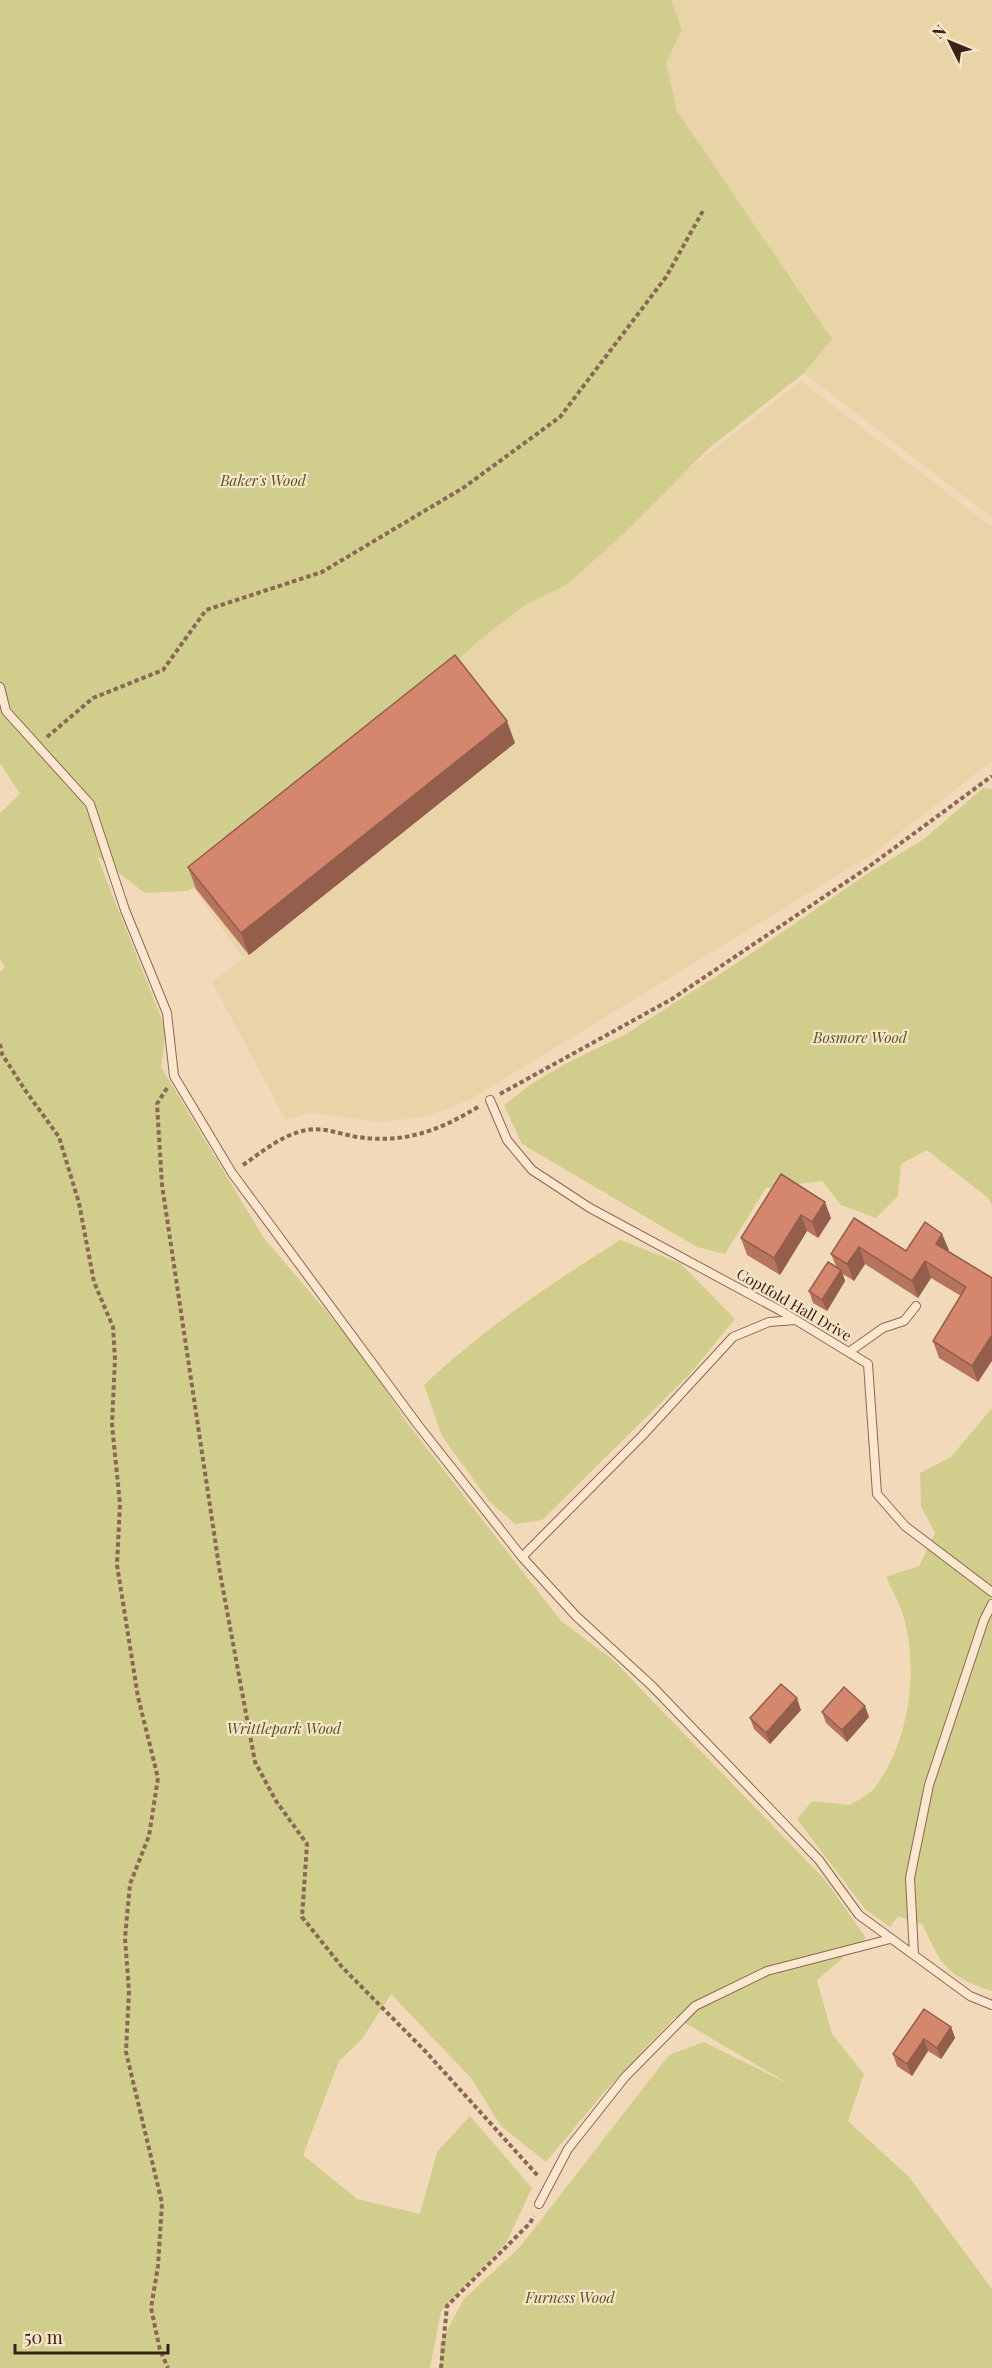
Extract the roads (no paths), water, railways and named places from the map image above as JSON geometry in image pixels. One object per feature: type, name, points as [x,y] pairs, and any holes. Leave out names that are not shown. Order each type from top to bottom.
[{"type":"lane","points":[[0,687],[6,711],[90,804],[125,909],[167,1013],[174,1076],[232,1173],[418,1425],[522,1557],[576,1616],[652,1686],[741,1777],[819,1860],[859,1915],[890,1940],[914,1954],[970,1996],[992,2005]]},
{"type":"lane","name":"Coptfold Hall Drive","points":[[490,1100],[507,1140],[532,1170],[590,1208],[796,1320],[868,1364],[877,1494],[905,1526],[992,1592]]},
{"type":"lane","points":[[849,1352],[883,1328],[904,1321],[916,1306]]},
{"type":"lane","points":[[522,1557],[642,1436],[733,1337],[769,1322],[796,1320]]},
{"type":"lane","points":[[914,1954],[910,1878],[929,1785],[992,1604]]},
{"type":"lane","points":[[539,2204],[568,2149],[625,2077],[695,2006],[767,1971],[890,1940]]},
{"type":"park label","name":"Baker's Wood","points":[[263,481]]},
{"type":"park label","name":"Bosmore Wood","points":[[860,1038]]},
{"type":"park label","name":"Writtlepark Wood","points":[[284,1729]]},
{"type":"park label","name":"Furness Wood","points":[[570,2298]]}]
